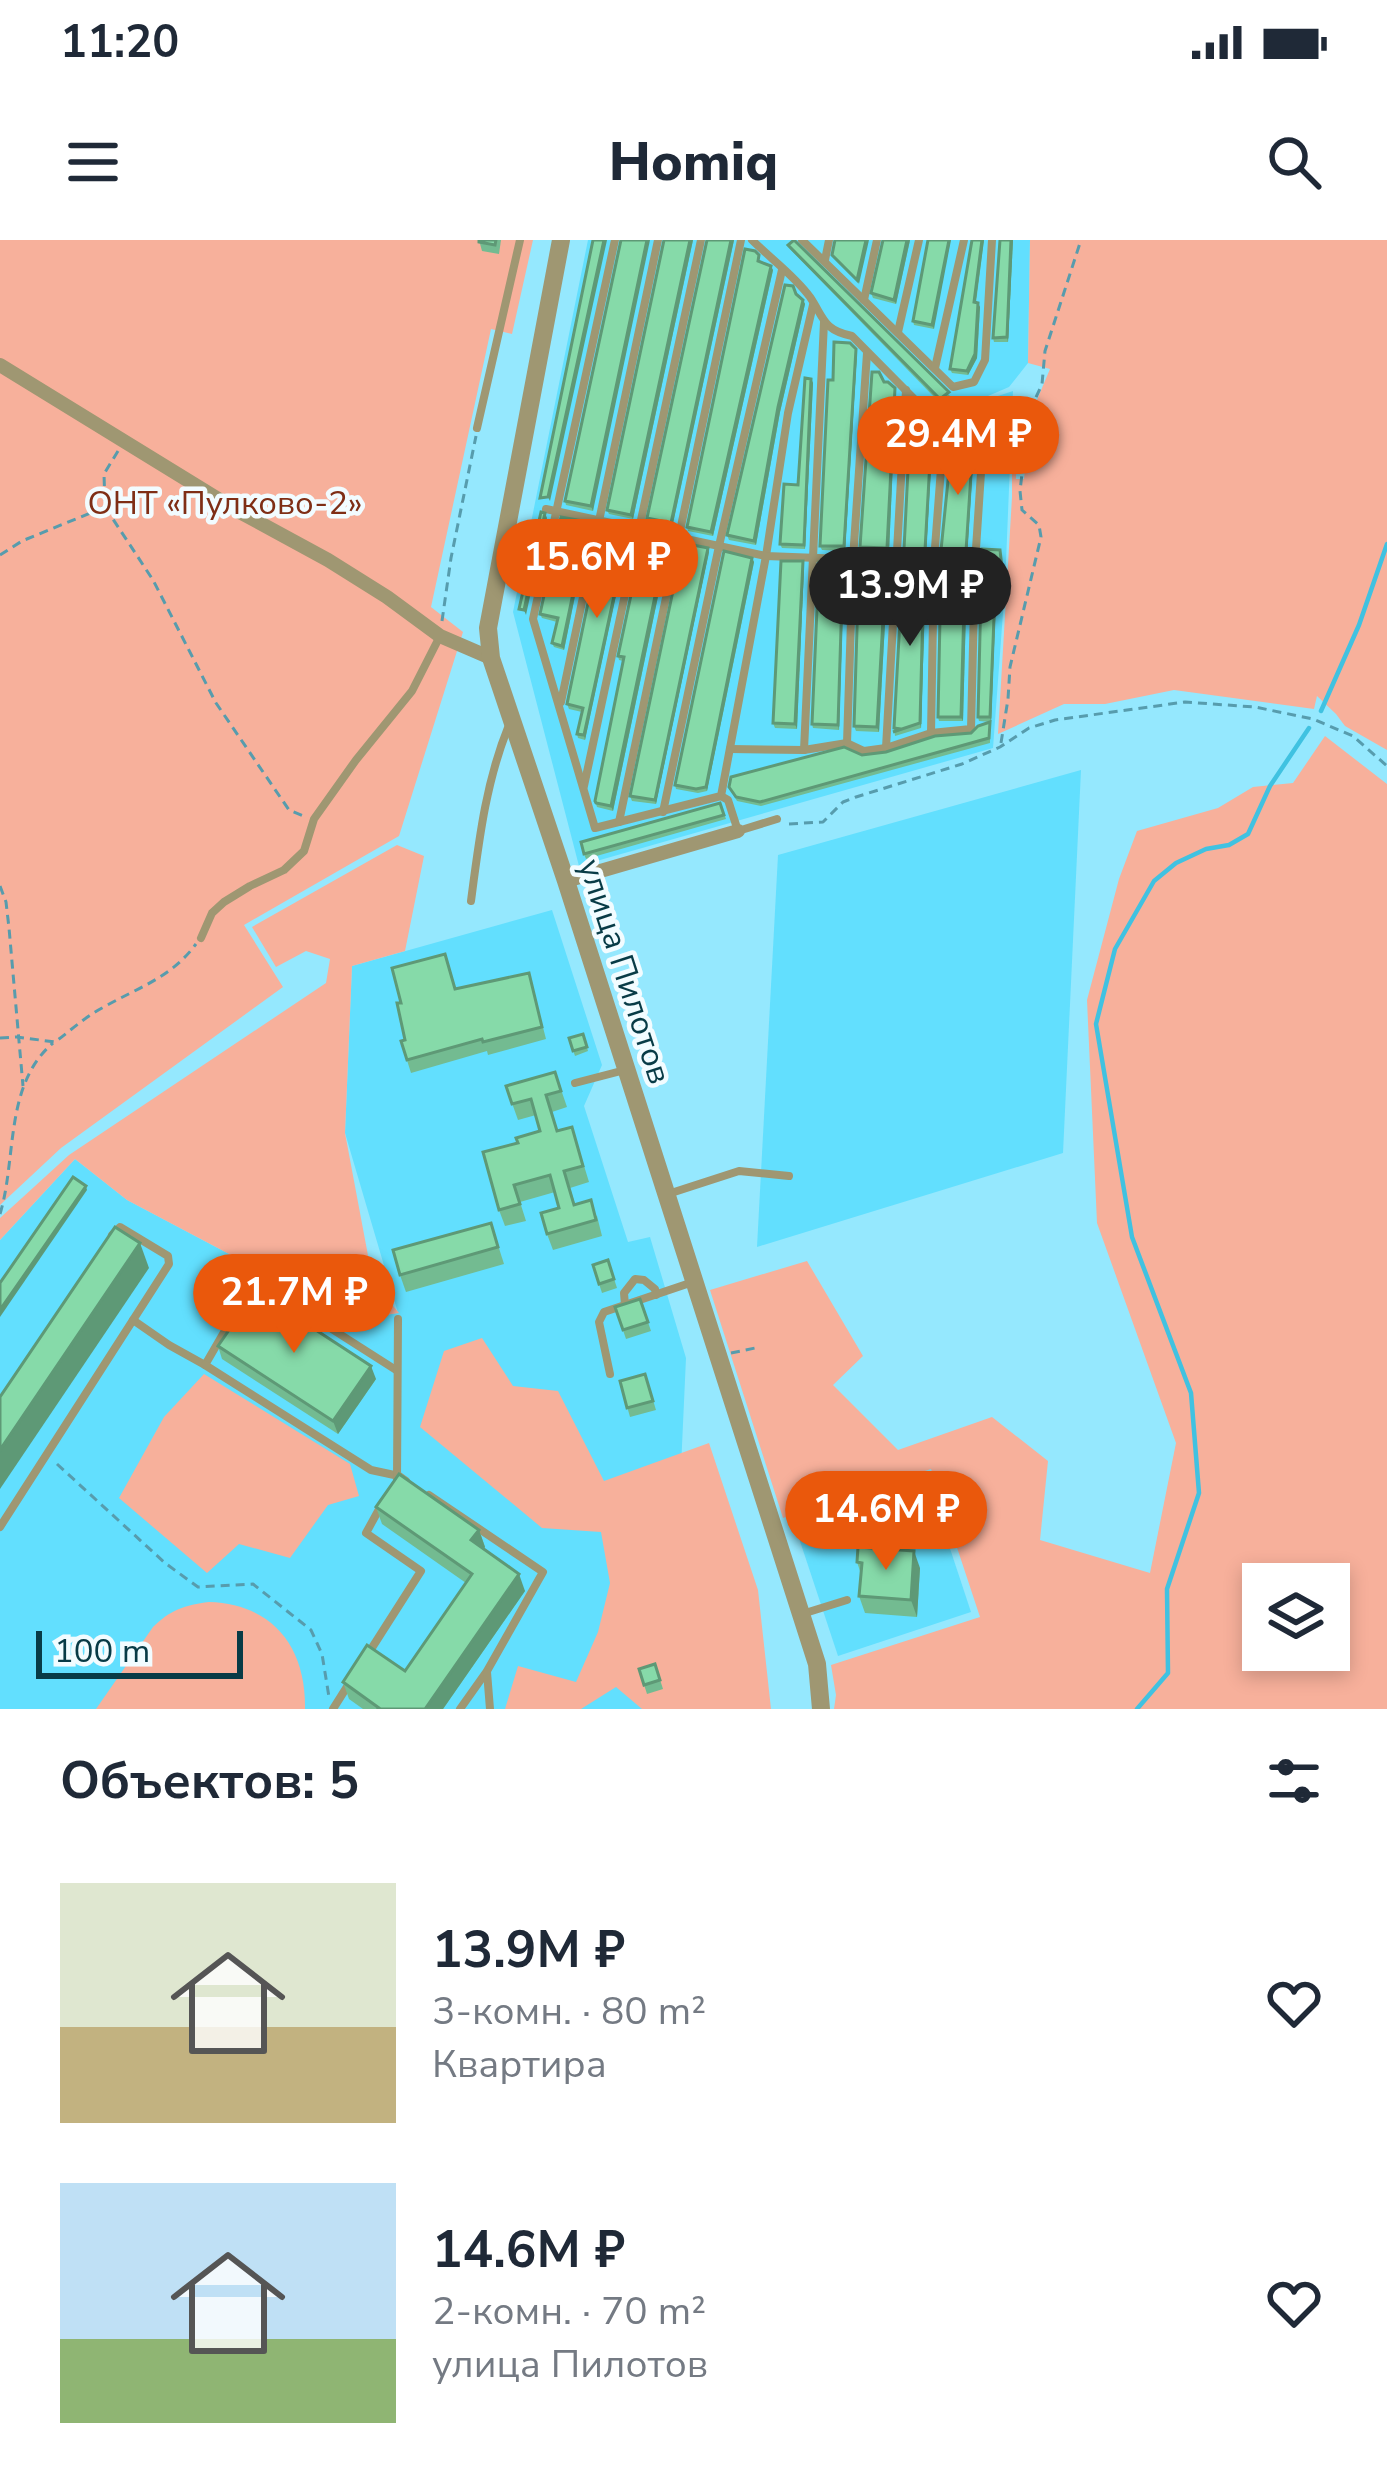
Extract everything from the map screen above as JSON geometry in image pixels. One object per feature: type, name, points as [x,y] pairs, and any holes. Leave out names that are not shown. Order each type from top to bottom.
[{"type":"street","name":"улица Пилотов","points":[[561,240],[488,628],[491,658],[817,1664],[821,1709]]},
{"type":"street","points":[[0,365],[387,596],[440,636],[491,658]]},
{"type":"street","points":[[566,881],[738,831]]},
{"type":"lane","points":[[477,428],[520,240]]},
{"type":"lane","points":[[615,240],[533,620],[595,828],[721,796],[728,800],[738,831],[777,820]]},
{"type":"lane","points":[[560,708],[658,240]]},
{"type":"lane","points":[[583,788],[701,240]]},
{"type":"lane","points":[[619,822],[741,240]]},
{"type":"lane","points":[[730,749],[805,750],[847,743],[864,751],[931,734],[971,730],[983,442],[969,433],[944,429],[852,336],[837,333],[824,321],[810,298],[752,240]]},
{"type":"lane","points":[[802,240],[953,387],[974,382],[985,360],[992,240]]},
{"type":"lane","points":[[824,262],[829,240]]},
{"type":"lane","points":[[864,302],[877,240]]},
{"type":"lane","points":[[898,334],[919,240]]},
{"type":"lane","points":[[935,369],[964,240]]},
{"type":"lane","points":[[663,812],[782,270]]},
{"type":"lane","points":[[721,796],[788,413],[813,305]]},
{"type":"lane","points":[[805,750],[824,321]]},
{"type":"lane","points":[[847,743],[853,559],[868,352]]},
{"type":"lane","points":[[886,748],[906,390]]},
{"type":"lane","points":[[931,734],[934,561],[944,429]]},
{"type":"lane","points":[[546,509],[766,556],[975,564]]},
{"type":"lane","points":[[201,938],[212,913],[224,902],[284,870],[304,850],[314,819],[412,691],[440,636]]},
{"type":"lane","points":[[471,901],[493,763],[511,718]]},
{"type":"lane","points":[[575,1084],[626,1069]]},
{"type":"lane","points":[[666,1195],[739,1171],[789,1176]]},
{"type":"lane","points":[[1,1524],[169,1264],[169,1257],[121,1227],[102,1249]]},
{"type":"lane","points":[[626,1305],[624,1293],[635,1279],[644,1280],[656,1295]]},
{"type":"lane","points":[[610,1374],[599,1322],[604,1312],[694,1282]]},
{"type":"lane","points":[[205,1365],[245,1296],[252,1288],[266,1287],[397,1370]]},
{"type":"lane","points":[[332,1709],[421,1574],[366,1532],[400,1476],[398,1319]]},
{"type":"lane","points":[[133,1320],[370,1470],[400,1476],[543,1572],[460,1709]]},
{"type":"lane","points":[[801,1615],[847,1600]]},
{"type":"lane","points":[[487,1671],[490,1709]]},
{"type":"path","points":[[1000,747],[1010,668],[1041,537],[1039,525],[1022,510],[1020,491],[1029,412],[1042,384],[1045,351],[1081,240]]},
{"type":"path","points":[[440,636],[477,428]]},
{"type":"path","points":[[124,442],[104,473],[105,507],[153,580],[216,703],[289,811],[314,819]]},
{"type":"path","points":[[0,556],[22,541],[105,507]]},
{"type":"path","points":[[777,820],[790,825],[823,822],[843,802],[962,764],[1054,720],[1170,703],[1218,703],[1313,719],[1352,736],[1387,766]]},
{"type":"path","points":[[0,886],[10,928],[23,1086],[0,1214]]},
{"type":"path","points":[[0,927],[10,928]]},
{"type":"path","points":[[23,1086],[38,1056],[99,1010],[176,969],[201,938]]},
{"type":"path","points":[[0,1038],[55,1042]]},
{"type":"path","points":[[718,1355],[760,1347]]},
{"type":"path","points":[[46,1454],[198,1587],[253,1584],[311,1630],[322,1654],[332,1709]]},
{"type":"shaded area","points":[[588,240],[1030,240],[1028,363],[1009,387],[953,411],[1013,391],[993,748],[579,866],[513,612]]},
{"type":"shaded area","points":[[1081,770],[1063,1153],[757,1247],[778,855]]},
{"type":"shaded area","points":[[552,910],[602,1065],[584,1106],[628,1242],[650,1237],[686,1358],[670,1709],[0,1709],[0,1240],[75,1159],[127,1200],[248,1264],[385,1315],[398,1313],[345,1133],[352,966]]},
{"type":"shaded area","points":[[927,1479],[971,1612],[838,1656],[794,1523]]},
{"type":"green space","name":"ОНТ «Пулково-2»","points":[[0,240],[533,240],[512,334],[491,329],[431,607],[463,632],[399,836],[244,925],[283,987],[61,1148],[0,1205]]},
{"type":"green space","points":[[1030,240],[1387,240],[1387,750],[1345,726],[1317,696],[1314,709],[1174,690],[1105,704],[1064,704],[998,734],[1012,436],[1017,438],[1016,479],[1024,479],[1031,414],[1050,369],[1028,363]]},
{"type":"green space","points":[[1325,736],[1387,784],[1387,1709],[834,1709],[831,1665],[980,1617],[931,1469],[783,1518],[710,1290],[807,1261],[863,1356],[833,1385],[898,1450],[992,1417],[1048,1461],[1040,1540],[1150,1573],[1176,1443],[1097,1223],[1087,1000],[1119,879],[1137,831],[1218,808],[1253,787],[1293,783]]},
{"type":"green space","points":[[397,845],[424,856],[405,951],[352,966],[345,1133],[373,1282],[399,1313],[385,1315],[248,1264],[127,1200],[75,1159],[0,1240],[0,1218],[69,1155],[326,983],[330,959],[306,951],[276,967],[252,927]]},
{"type":"green space","points":[[482,1338],[513,1386],[558,1391],[604,1481],[709,1443],[758,1590],[771,1709],[642,1709],[616,1687],[581,1709],[505,1709],[518,1666],[576,1682],[598,1632],[610,1583],[601,1532],[542,1528],[420,1427],[444,1351]]},
{"type":"green space","points":[[204,1374],[350,1464],[359,1496],[328,1505],[290,1558],[239,1544],[207,1573],[119,1498],[164,1417]]},
{"type":"green space","points":[[209,1602],[251,1611],[281,1633],[299,1666],[305,1709],[96,1709],[153,1627],[178,1609]]},
{"type":"building","points":[[593,240],[604,240],[548,497],[540,498]]},
{"type":"building","points":[[621,240],[647,240],[591,506],[565,501]]},
{"type":"building","points":[[664,240],[690,240],[631,515],[607,510]]},
{"type":"building","points":[[707,240],[731,240],[671,523],[647,518]]},
{"type":"building","points":[[794,240],[949,392],[940,399],[788,245]]},
{"type":"building","points":[[835,240],[866,240],[857,280],[832,255]]},
{"type":"building","points":[[883,240],[907,240],[894,300],[871,293]]},
{"type":"building","points":[[928,240],[949,240],[932,325],[913,321]]},
{"type":"building","points":[[972,240],[982,240],[974,302],[978,303],[975,354],[967,371],[950,369]]},
{"type":"building","points":[[1000,240],[1011,240],[1007,337],[993,338]]},
{"type":"building","points":[[745,249],[755,251],[758,261],[771,266],[711,532],[687,527]]},
{"type":"building","points":[[785,285],[793,286],[803,300],[754,541],[727,535]]},
{"type":"building","points":[[834,342],[850,343],[856,349],[844,546],[820,546],[828,380],[833,380]]},
{"type":"building","points":[[872,372],[879,372],[895,388],[887,548],[860,547]]},
{"type":"building","points":[[805,378],[811,379],[804,545],[780,544],[784,484],[798,485]]},
{"type":"building","points":[[911,410],[921,414],[912,421],[932,425],[925,550],[904,549]]},
{"type":"building","points":[[952,441],[973,443],[966,551],[941,550]]},
{"type":"building","points":[[541,512],[545,513],[524,610],[519,609]]},
{"type":"building","points":[[561,517],[588,522],[562,646],[552,643],[558,618],[540,614]]},
{"type":"building","points":[[604,526],[628,531],[584,735],[577,734],[583,708],[567,704]]},
{"type":"building","points":[[644,534],[667,539],[611,806],[595,801]]},
{"type":"building","points":[[683,543],[708,548],[655,800],[630,796]]},
{"type":"building","points":[[982,549],[1000,550],[1002,568],[996,568],[990,717],[978,717]]},
{"type":"building","points":[[724,551],[752,558],[706,787],[696,789],[675,785]]},
{"type":"building","points":[[781,561],[803,561],[795,724],[773,723]]},
{"type":"building","points":[[819,562],[843,563],[838,725],[812,724]]},
{"type":"building","points":[[859,564],[886,565],[877,727],[854,726]]},
{"type":"building","points":[[903,565],[924,566],[920,723],[893,732],[901,729],[894,728]]},
{"type":"building","points":[[941,567],[965,568],[961,717],[938,717]]},
{"type":"building","points":[[990,722],[989,738],[760,802],[736,797],[729,787],[731,777],[844,747],[862,755],[886,752],[935,736],[971,733]]},
{"type":"building","points":[[720,803],[724,815],[584,854],[581,842]]},
{"type":"building","points":[[445,954],[455,989],[529,973],[542,1027],[407,1060],[392,968]]},
{"type":"building","points":[[583,1034],[587,1047],[573,1051],[569,1038]]},
{"type":"building","points":[[555,1072],[561,1091],[546,1095],[557,1131],[572,1127],[583,1166],[564,1171],[574,1205],[591,1200],[596,1220],[547,1234],[541,1213],[559,1208],[550,1175],[514,1185],[520,1204],[499,1210],[483,1152],[518,1143],[516,1138],[540,1131],[531,1099],[512,1104],[506,1086]]},
{"type":"building","points":[[73,1177],[86,1186],[0,1310],[0,1283]]},
{"type":"building","points":[[491,1223],[498,1247],[400,1275],[393,1250]]},
{"type":"building","points":[[115,1227],[140,1243],[0,1450],[0,1397]]},
{"type":"building","points":[[608,1260],[614,1279],[599,1284],[593,1265]]},
{"type":"building","points":[[256,1291],[371,1366],[333,1421],[218,1346]]},
{"type":"building","points":[[640,1299],[648,1322],[623,1330],[615,1307]]},
{"type":"building","points":[[645,1374],[653,1401],[627,1408],[620,1381]]},
{"type":"building","points":[[399,1474],[479,1530],[471,1540],[519,1574],[425,1709],[378,1709],[343,1682],[367,1645],[405,1671],[472,1574],[376,1507]]},
{"type":"building","points":[[858,1547],[914,1551],[911,1600],[859,1596],[862,1563],[857,1562]]},
{"type":"building","points":[[655,1664],[660,1680],[644,1685],[639,1669]]},
{"type":"waterway","points":[[1321,711],[1359,625],[1387,544]]},
{"type":"waterway","points":[[1137,1709],[1168,1673],[1167,1589],[1199,1493],[1191,1393],[1132,1237],[1096,1024],[1115,949],[1154,881],[1176,863],[1248,834],[1270,786],[1309,728]]}]
